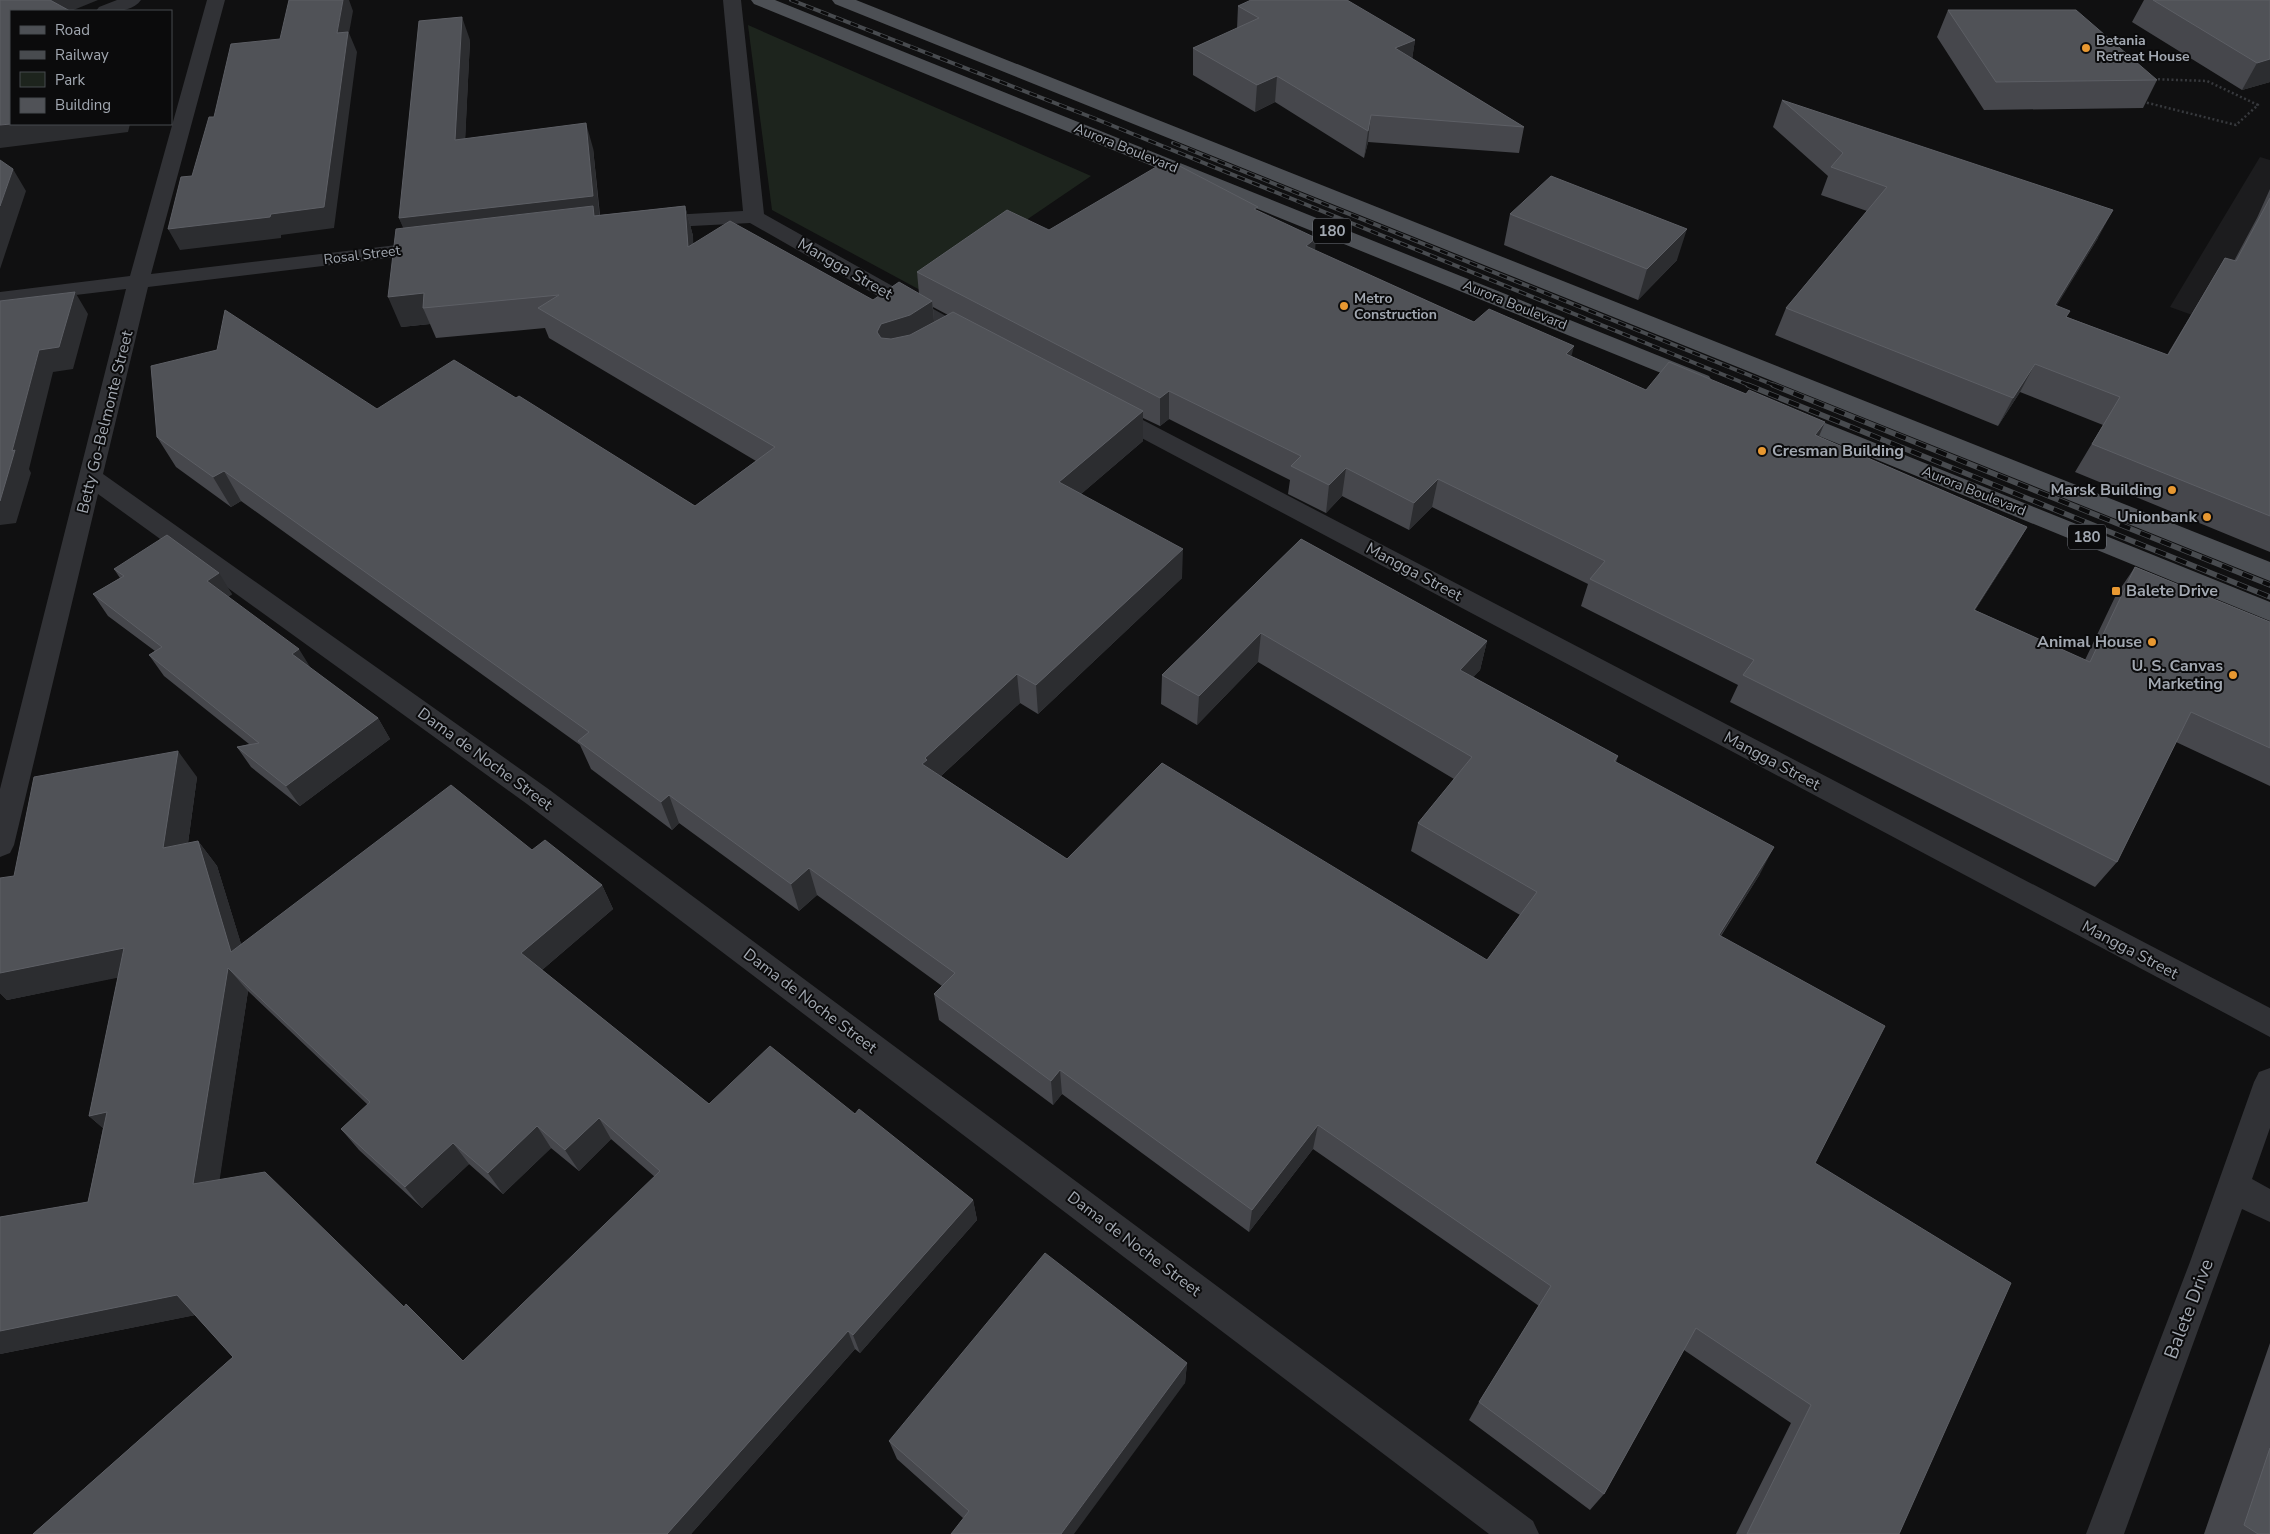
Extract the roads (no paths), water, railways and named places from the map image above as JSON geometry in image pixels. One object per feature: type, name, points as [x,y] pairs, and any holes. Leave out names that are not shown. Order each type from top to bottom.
[{"type":"main road","name":"Aurora Boulevard","points":[[760,0],[1719,388]]},
{"type":"main road","name":"Aurora Boulevard","points":[[841,0],[2270,572]]},
{"type":"main road","name":"Aurora Boulevard","points":[[1766,406],[2270,612]]},
{"type":"street","points":[[107,10],[132,0]]},
{"type":"street","name":"Betty Go-Belmonte Street","points":[[0,845],[92,478],[139,281],[216,0]]},
{"type":"street","points":[[635,224],[754,217],[732,0]]},
{"type":"street","name":"Mangga Street","points":[[754,217],[938,331],[990,349]]},
{"type":"street","name":"Rosal Street","points":[[0,298],[446,246]]},
{"type":"street","name":"Mangga Street","points":[[1086,400],[2270,1023]]},
{"type":"street","name":"Dama de Noche Street","points":[[92,478],[537,796],[1520,1534]]},
{"type":"street","name":"Balete Drive","points":[[2104,1534],[2234,1187],[2270,1082]]},
{"type":"street","points":[[2234,1187],[2270,1206]]},
{"type":"railway","points":[[791,0],[1096,119],[1751,386]]},
{"type":"railway","points":[[1173,143],[1776,386]]},
{"type":"railway","points":[[1748,385],[2270,597]]},
{"type":"railway","points":[[1773,385],[2270,585]]},
{"type":"place","name":"Betania Retreat House","points":[[2086,48]]},
{"type":"place","name":"Metro Construction","points":[[1344,306]]},
{"type":"place","name":"Cresman Building","points":[[1762,451]]},
{"type":"place","name":"Marsk Building","points":[[2172,490]]},
{"type":"place","name":"Unionbank","points":[[2207,517]]},
{"type":"place","name":"Balete Drive","points":[[2116,591]]},
{"type":"place","name":"Animal House","points":[[2152,642]]},
{"type":"place","name":"U. S. Canvas Marketing","points":[[2233,675]]}]
